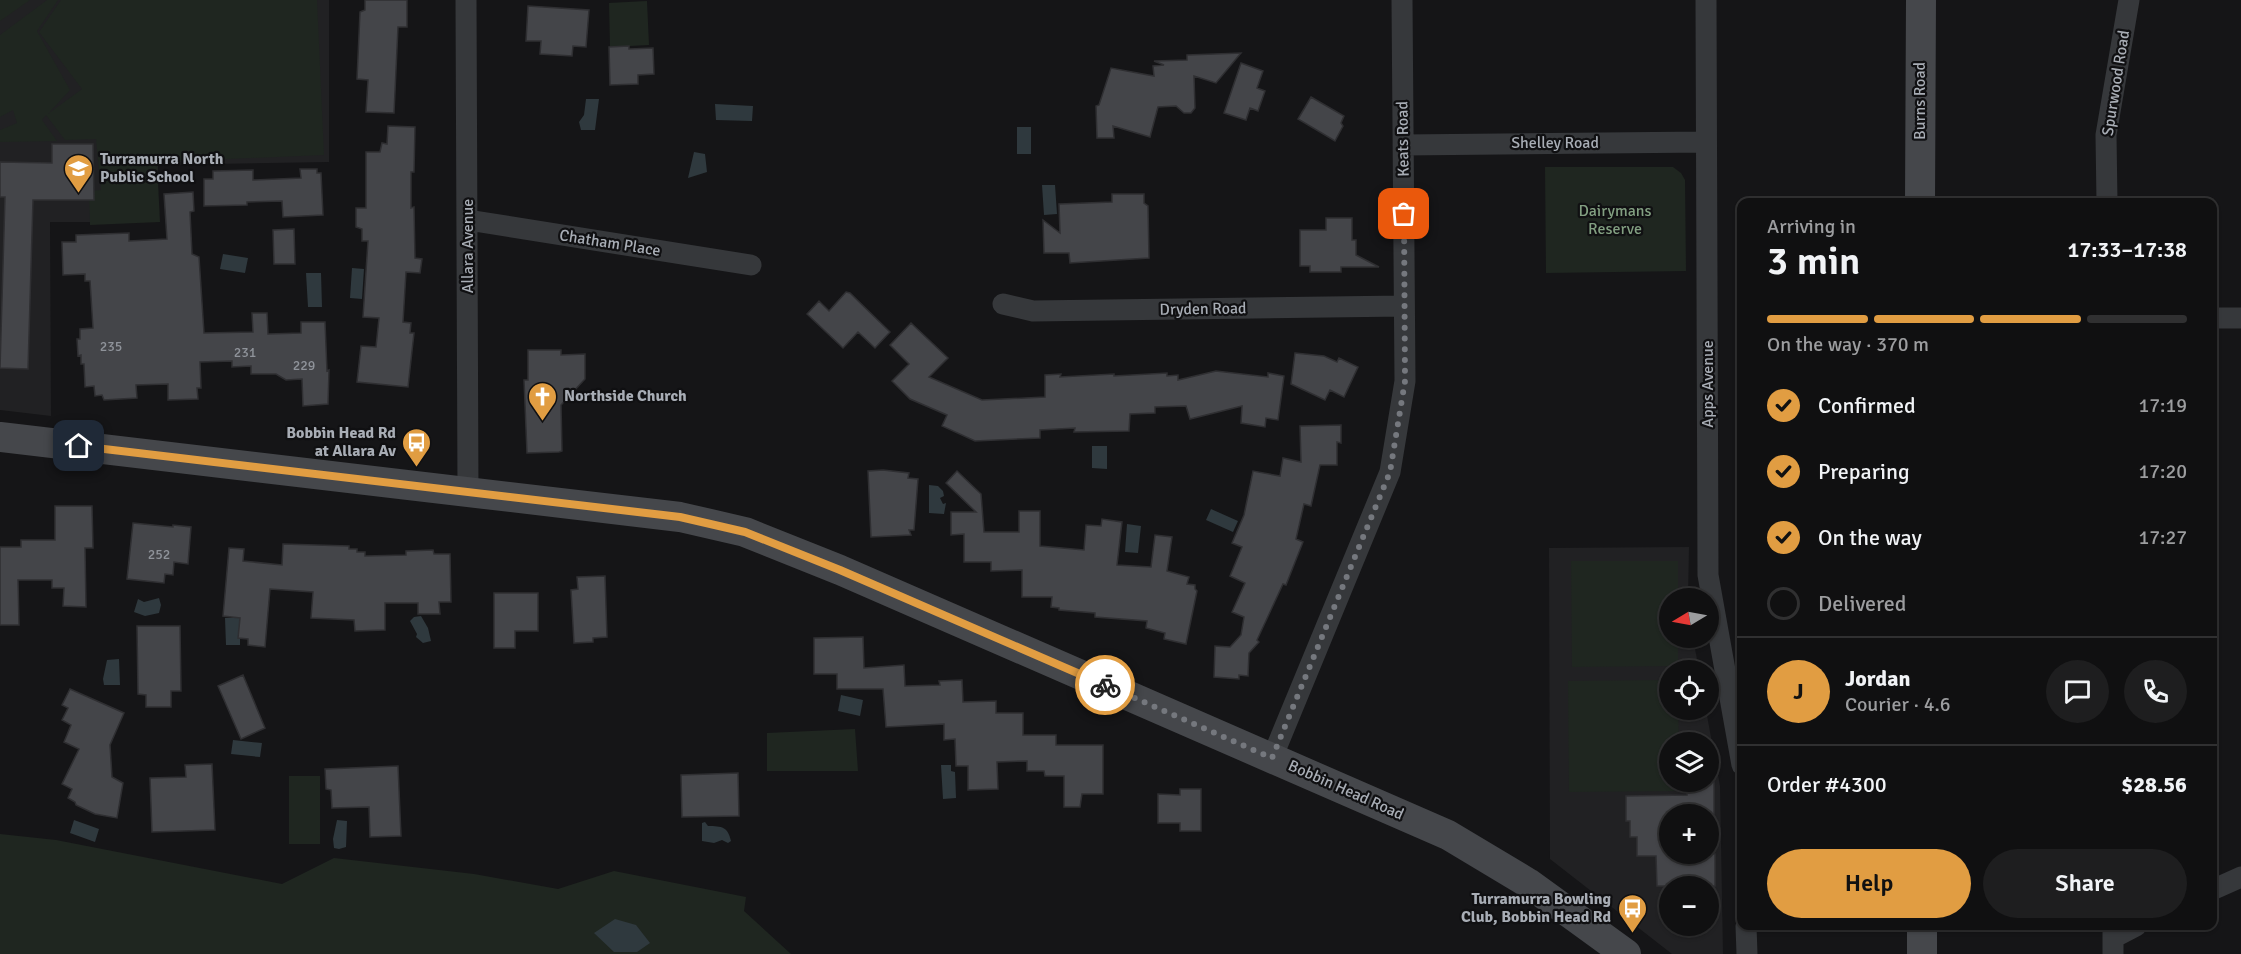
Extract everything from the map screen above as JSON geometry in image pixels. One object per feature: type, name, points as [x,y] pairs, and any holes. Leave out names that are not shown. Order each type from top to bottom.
[{"type":"main road","name":"Burns Road","points":[[1920,0],[1920,198]]},
{"type":"main road","name":"Bobbin Head Road","points":[[0,437],[680,517],[745,532],[939,612],[1448,835],[1528,883],[1626,954]]},
{"type":"main road","points":[[1922,930],[1922,954]]},
{"type":"street","name":"Allara Avenue","points":[[466,0],[468,492]]},
{"type":"street","name":"Keats Road","points":[[1272,758],[1390,472],[1405,381],[1402,0]]},
{"type":"street","name":"Apps Avenue","points":[[1706,0],[1708,575],[1737,737]]},
{"type":"street","name":"Spurwood Road","points":[[2107,198],[2106,135],[2129,0]]},
{"type":"street","name":"Shelley Road","points":[[1403,145],[1706,142]]},
{"type":"street","name":"Chatham Place","points":[[468,220],[751,265]]},
{"type":"street","name":"Dryden Road","points":[[1003,304],[1033,311],[1404,306]]},
{"type":"street","points":[[2217,318],[2241,318]]},
{"type":"street","points":[[2217,888],[2241,877]]},
{"type":"street","points":[[1746,930],[1747,954]]},
{"type":"street","points":[[2113,939],[2129,930]]},
{"type":"shaded area","name":"Turramurra North Public School","points":[[0,0],[329,0],[329,162],[158,165],[158,222],[50,222],[51,416],[0,410]]},
{"type":"shaded area","points":[[586,99],[599,99],[595,130],[581,130],[579,122],[584,115]]},
{"type":"shaded area","points":[[715,104],[753,106],[752,121],[716,120]]},
{"type":"shaded area","points":[[1017,127],[1031,127],[1031,154],[1017,154]]},
{"type":"shaded area","points":[[694,152],[705,154],[707,172],[688,178]]},
{"type":"shaded area","points":[[1042,185],[1055,185],[1057,214],[1044,215]]},
{"type":"shaded area","points":[[223,254],[248,258],[245,273],[220,269]]},
{"type":"shaded area","points":[[352,268],[364,269],[362,299],[350,298]]},
{"type":"shaded area","points":[[306,273],[321,273],[322,307],[308,307]]},
{"type":"shaded area","points":[[1092,446],[1107,446],[1107,469],[1092,468]]},
{"type":"shaded area","points":[[929,485],[938,486],[943,491],[944,496],[940,498],[943,504],[946,503],[944,514],[929,513]]},
{"type":"shaded area","points":[[1211,509],[1238,521],[1233,532],[1206,520]]},
{"type":"shaded area","points":[[1127,524],[1141,526],[1138,553],[1125,552]]},
{"type":"shaded area","points":[[1689,547],[1688,588],[1659,588],[1659,648],[1695,648],[1697,660],[1659,660],[1659,720],[1708,720],[1710,732],[1659,732],[1659,792],[1719,792],[1719,781],[1723,954],[1672,954],[1550,859],[1549,548]]},
{"type":"shaded area","points":[[159,598],[161,605],[159,613],[145,616],[134,612],[138,599],[144,602]]},
{"type":"shaded area","points":[[421,616],[428,628],[431,641],[423,643],[416,637],[417,634],[410,621],[414,617]]},
{"type":"shaded area","points":[[225,618],[240,618],[240,645],[226,645]]},
{"type":"shaded area","points":[[119,659],[120,685],[104,685],[107,660]]},
{"type":"shaded area","points":[[841,695],[863,700],[860,716],[838,711]]},
{"type":"shaded area","points":[[233,740],[262,743],[260,757],[231,754]]},
{"type":"shaded area","points":[[941,765],[951,765],[951,771],[955,772],[956,798],[943,799]]},
{"type":"shaded area","points":[[74,820],[99,829],[95,842],[70,833]]},
{"type":"shaded area","points":[[337,820],[347,821],[346,847],[339,849],[334,848],[333,839]]},
{"type":"shaded area","points":[[705,822],[708,826],[724,828],[731,841],[728,843],[722,840],[714,843],[702,841],[702,823]]},
{"type":"shaded area","points":[[615,919],[636,925],[650,943],[637,952],[614,952],[594,933]]},
{"type":"green space","points":[[0,0],[30,0],[0,21]]},
{"type":"green space","name":"Turramurra North Public School","points":[[47,0],[58,0],[37,31],[70,90],[48,114],[82,89],[39,32],[61,0],[317,0],[324,155],[157,162],[160,222],[90,225],[89,191],[101,190],[96,139],[65,140],[46,115],[42,120],[57,141],[0,142],[0,130],[17,123],[13,110],[0,117],[0,35]]},
{"type":"green space","points":[[647,1],[649,45],[610,47],[609,3]]},
{"type":"green space","name":"Dairymans Reserve","points":[[1545,167],[1673,167],[1681,173],[1685,180],[1686,271],[1546,273]]},
{"type":"green space","points":[[1571,561],[1678,561],[1678,588],[1659,588],[1659,648],[1678,648],[1678,660],[1659,660],[1659,666],[1572,667]]},
{"type":"green space","points":[[1659,680],[1659,720],[1678,720],[1679,732],[1659,732],[1659,791],[1569,792],[1568,681]]},
{"type":"green space","points":[[855,729],[858,771],[767,771],[767,733]]},
{"type":"green space","points":[[289,776],[320,776],[320,844],[289,844]]},
{"type":"green space","points":[[0,834],[56,840],[282,884],[334,858],[474,874],[558,889],[614,871],[746,897],[744,911],[791,954],[0,954]]},
{"type":"building","points":[[365,0],[407,0],[407,27],[398,27],[394,113],[366,112],[368,80],[357,79],[360,12],[365,10]]},
{"type":"building","points":[[528,6],[589,10],[586,47],[573,46],[572,56],[540,54],[541,41],[526,41]]},
{"type":"building","points":[[629,46],[629,49],[653,48],[654,74],[638,75],[638,84],[610,85],[609,47]]},
{"type":"building","points":[[1241,53],[1216,83],[1194,76],[1195,108],[1191,113],[1184,113],[1176,106],[1158,107],[1150,137],[1113,126],[1114,138],[1097,138],[1096,106],[1099,105],[1111,68],[1154,76],[1153,66],[1164,65],[1154,61],[1187,60],[1187,55]]},
{"type":"building","points":[[1241,63],[1263,71],[1257,88],[1265,91],[1258,111],[1250,108],[1246,120],[1224,113]]},
{"type":"building","points":[[1311,97],[1344,116],[1341,123],[1343,126],[1335,141],[1298,119]]},
{"type":"building","points":[[388,126],[415,127],[411,208],[414,207],[415,258],[422,259],[420,273],[406,272],[403,322],[411,323],[410,333],[414,333],[408,387],[357,382],[361,346],[376,347],[379,318],[363,317],[368,241],[362,241],[362,229],[356,227],[356,208],[366,208],[366,152],[380,152],[382,143],[387,144]]},
{"type":"building","points":[[52,144],[93,144],[94,200],[33,200],[28,369],[0,368],[5,197],[0,197],[0,162],[52,163]]},
{"type":"building","points":[[300,169],[317,169],[317,173],[321,173],[323,215],[283,217],[282,201],[204,206],[204,179],[213,179],[213,171],[253,170],[253,180],[301,178]]},
{"type":"building","points":[[193,192],[194,211],[190,212],[192,254],[199,257],[204,333],[253,332],[252,313],[267,313],[268,334],[301,333],[301,322],[325,322],[327,371],[329,370],[328,404],[303,406],[302,379],[286,380],[276,374],[251,374],[251,366],[232,367],[232,361],[200,362],[201,388],[197,388],[198,399],[168,400],[168,384],[136,385],[137,398],[104,400],[102,395],[95,396],[94,386],[85,387],[84,364],[81,364],[81,355],[78,356],[77,339],[80,339],[80,329],[93,328],[90,281],[85,281],[85,274],[63,275],[62,242],[76,242],[76,235],[129,233],[129,241],[167,239],[164,194]]},
{"type":"building","points":[[1112,194],[1144,194],[1144,203],[1148,206],[1149,258],[1070,263],[1069,253],[1044,253],[1043,220],[1060,233],[1059,204],[1112,202]]},
{"type":"building","points":[[1326,218],[1352,218],[1352,240],[1356,240],[1356,255],[1379,267],[1341,267],[1341,272],[1310,272],[1310,266],[1300,266],[1300,230],[1326,230]]},
{"type":"building","points":[[294,229],[295,264],[274,264],[273,230]]},
{"type":"building","points":[[846,292],[850,293],[890,332],[875,348],[858,332],[843,348],[807,314],[819,301],[829,311]]},
{"type":"building","points":[[911,323],[948,358],[929,377],[982,400],[1045,397],[1045,375],[1061,374],[1060,377],[1167,373],[1167,376],[1178,375],[1178,380],[1216,371],[1268,377],[1268,373],[1284,376],[1278,420],[1266,418],[1265,427],[1241,423],[1242,406],[1190,419],[1186,406],[1155,407],[1155,413],[1130,414],[1129,431],[1074,432],[1075,428],[1040,430],[1040,438],[975,441],[942,426],[947,415],[910,399],[892,381],[909,364],[890,345]]},
{"type":"building","name":"Northside Church","points":[[528,350],[561,350],[561,355],[585,354],[585,379],[561,405],[562,451],[559,452],[527,453],[524,380],[528,380]]},
{"type":"building","points":[[1295,353],[1324,356],[1337,362],[1339,358],[1358,367],[1344,397],[1330,390],[1325,400],[1291,384]]},
{"type":"building","points":[[1341,425],[1341,443],[1337,442],[1337,465],[1320,465],[1311,506],[1304,504],[1296,539],[1303,542],[1286,585],[1283,584],[1257,640],[1259,642],[1249,653],[1248,676],[1239,675],[1239,679],[1214,677],[1215,646],[1230,647],[1241,635],[1244,617],[1232,612],[1245,583],[1230,576],[1242,547],[1232,543],[1244,515],[1253,471],[1280,476],[1283,458],[1301,462],[1300,426]]},
{"type":"building","points":[[868,471],[909,473],[908,478],[918,479],[914,530],[909,530],[911,535],[871,537]]},
{"type":"building","points":[[957,471],[981,494],[984,532],[1019,532],[1019,511],[1040,511],[1040,546],[1084,550],[1086,525],[1101,526],[1102,519],[1122,522],[1117,565],[1151,567],[1155,535],[1172,537],[1167,571],[1189,577],[1187,584],[1195,585],[1197,591],[1186,644],[1164,639],[1165,633],[1146,628],[1147,621],[1095,617],[1095,613],[1059,610],[1059,608],[1051,607],[1052,597],[1022,597],[1022,570],[991,571],[991,562],[964,562],[964,534],[951,535],[951,512],[976,512],[946,483]]},
{"type":"building","points":[[55,506],[92,506],[93,548],[85,548],[86,607],[63,606],[64,588],[52,588],[52,580],[18,580],[19,625],[0,625],[0,547],[21,547],[21,540],[55,540]]},
{"type":"building","points":[[133,523],[191,527],[188,564],[174,562],[173,575],[165,574],[164,583],[127,579]]},
{"type":"building","points":[[283,544],[349,546],[349,549],[357,549],[357,552],[365,552],[365,556],[406,555],[406,551],[433,550],[434,554],[450,554],[451,602],[439,602],[440,614],[418,614],[418,603],[385,603],[385,630],[355,631],[354,620],[311,618],[313,592],[270,589],[265,647],[248,645],[248,639],[238,638],[240,618],[223,616],[229,548],[244,549],[243,561],[282,565]]},
{"type":"building","points":[[605,576],[607,637],[593,638],[593,642],[574,643],[571,590],[578,589],[577,577]]},
{"type":"building","points":[[494,593],[538,593],[538,631],[515,631],[515,648],[494,648]]},
{"type":"building","points":[[137,626],[180,626],[181,691],[171,691],[171,707],[146,707],[146,695],[138,694]]},
{"type":"building","points":[[863,637],[864,668],[904,665],[905,686],[940,685],[939,681],[962,680],[963,702],[996,701],[996,713],[1023,713],[1023,735],[1056,735],[1056,745],[1103,745],[1103,794],[1082,794],[1080,807],[1064,807],[1064,776],[1045,776],[1044,771],[1027,771],[1027,761],[997,762],[998,789],[968,790],[968,766],[956,766],[955,739],[944,740],[944,724],[886,727],[883,689],[837,689],[837,674],[814,674],[814,638]]},
{"type":"building","points":[[243,675],[265,728],[241,739],[218,686]]},
{"type":"building","points":[[70,689],[124,713],[110,745],[112,777],[123,783],[117,818],[95,814],[76,805],[68,798],[72,789],[62,784],[79,749],[64,742],[71,725],[62,720],[68,708],[62,705]]},
{"type":"building","points":[[212,764],[215,830],[152,832],[150,778],[186,777],[185,765]]},
{"type":"building","points":[[398,766],[401,836],[370,837],[369,807],[332,808],[331,790],[326,789],[325,769]]},
{"type":"building","points":[[738,773],[739,816],[682,817],[681,775]]},
{"type":"building","points":[[1180,789],[1201,789],[1201,831],[1180,831],[1180,823],[1158,823],[1158,794],[1180,795]]},
{"type":"building","points":[[1687,792],[1714,792],[1714,804],[1659,804],[1659,864],[1715,864],[1715,876],[1659,876],[1659,886],[1657,886],[1656,856],[1637,856],[1637,837],[1630,837],[1630,821],[1626,821],[1626,796],[1687,795]]},
{"type":"way so far","points":[[1105,685],[1272,758],[1390,472],[1405,381],[1404,214]]},
{"type":"place","name":"Turramurra North Public School","points":[[79,194]]},
{"type":"place","name":"Northside Church","points":[[543,422]]},
{"type":"place","name":"Bobbin Head Rd at Allara Av","points":[[417,468]]},
{"type":"place","name":"Turramurra Bowling Club, Bobbin Head Rd","points":[[1632,934]]},
{"type":"route","points":[[79,446],[680,517],[745,532],[939,612],[1105,685]]}]
